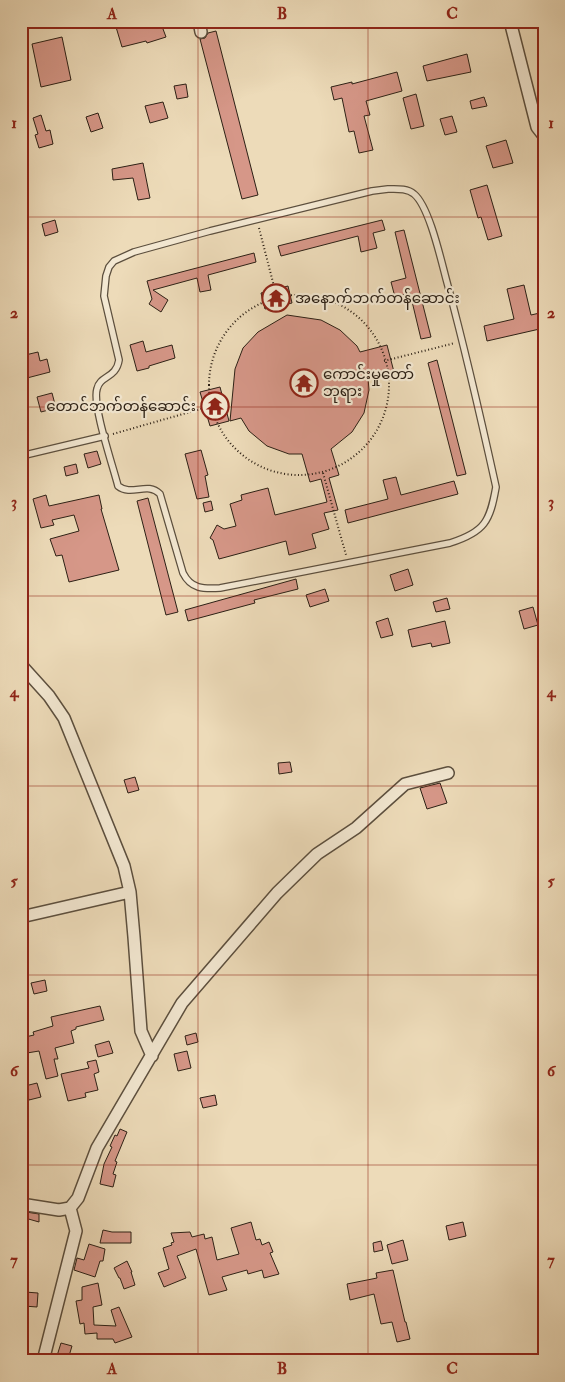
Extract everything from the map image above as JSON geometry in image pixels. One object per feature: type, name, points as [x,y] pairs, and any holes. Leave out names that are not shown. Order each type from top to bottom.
[{"type":"street","points":[[510,21],[537,127],[544,136]]},
{"type":"street","points":[[21,665],[49,696],[64,718],[124,866],[130,892],[141,1030],[152,1056]]},
{"type":"street","points":[[21,1204],[59,1210],[70,1208],[78,1198],[97,1148],[182,1003],[277,893],[317,854],[356,828],[405,784],[448,773]]},
{"type":"street","points":[[21,917],[130,892]]},
{"type":"street","points":[[44,1361],[76,1231],[70,1208]]},
{"type":"lane","points":[[403,189],[413,194],[421,202],[434,234],[463,341],[496,486],[488,521],[467,538],[348,564],[220,588],[197,588],[190,584],[183,573],[160,494],[151,488],[127,490],[118,486],[95,394],[100,382],[113,374],[119,360],[104,296],[106,276],[109,267],[114,261],[134,252],[372,192],[403,189]]},
{"type":"lane","points":[[21,456],[105,436]]},
{"type":"path","points":[[256,220],[277,298]]},
{"type":"path","points":[[288,295],[318,296],[346,308],[369,328],[380,345],[389,385],[384,414],[371,440],[349,460],[323,472],[294,476],[265,469],[240,454],[221,431],[211,406],[209,374],[217,346],[234,321],[259,303],[277,298],[288,295]]},
{"type":"path","points":[[384,361],[463,341]]},
{"type":"path","points":[[105,436],[211,406]]},
{"type":"path","points":[[323,472],[348,564]]},
{"type":"building","points":[[143,21],[160,21],[166,37],[147,43],[146,41],[122,47],[116,27]]},
{"type":"building","points":[[216,31],[258,195],[242,199],[200,39],[205,38],[208,33]]},
{"type":"building","points":[[62,37],[71,80],[41,87],[32,44]]},
{"type":"building","points":[[467,54],[471,72],[427,81],[423,66]]},
{"type":"building","points":[[397,72],[402,91],[366,101],[370,115],[364,116],[373,150],[359,153],[354,131],[349,132],[342,98],[334,100],[331,87],[352,82],[352,84]]},
{"type":"building","points":[[186,84],[188,97],[177,99],[174,86]]},
{"type":"building","points":[[416,94],[424,126],[411,129],[403,98]]},
{"type":"building","points":[[484,97],[487,106],[472,109],[470,101]]},
{"type":"building","points":[[163,102],[168,118],[150,123],[145,106]]},
{"type":"building","points":[[98,113],[103,128],[91,132],[86,117]]},
{"type":"building","points":[[41,115],[46,131],[50,130],[53,144],[39,148],[35,135],[38,134],[33,118]]},
{"type":"building","points":[[452,116],[457,132],[445,135],[440,119]]},
{"type":"building","points":[[506,140],[513,163],[493,168],[486,146]]},
{"type":"building","points":[[143,163],[150,198],[138,200],[133,178],[113,180],[112,169]]},
{"type":"building","points":[[487,185],[502,236],[488,240],[481,217],[478,218],[470,190]]},
{"type":"building","points":[[55,220],[58,232],[45,236],[42,224]]},
{"type":"building","points":[[382,220],[385,230],[373,233],[377,248],[361,252],[358,236],[281,256],[278,246]]},
{"type":"building","points":[[404,230],[431,337],[421,339],[410,293],[395,297],[391,282],[406,278],[395,232]]},
{"type":"building","points":[[254,253],[256,262],[208,275],[211,290],[200,292],[197,278],[153,290],[168,300],[161,312],[149,304],[152,299],[147,281]]},
{"type":"building","points":[[524,285],[531,315],[544,312],[544,328],[487,341],[484,326],[514,319],[507,289]]},
{"type":"building","name":"အနောက်ဘက်တန်ဆောင်း","points":[[288,286],[292,303],[265,309],[261,293]]},
{"type":"building","points":[[287,315],[321,320],[340,330],[357,346],[360,352],[387,345],[394,372],[368,378],[369,390],[364,413],[352,432],[331,449],[339,475],[329,478],[338,510],[324,513],[329,529],[312,534],[316,548],[289,555],[286,541],[219,559],[213,540],[210,538],[217,525],[224,529],[236,526],[230,504],[242,500],[241,495],[268,488],[275,515],[327,502],[321,479],[310,482],[302,454],[289,454],[267,446],[249,431],[241,418],[230,421],[235,369],[243,348],[258,332]]},
{"type":"building","points":[[143,341],[146,352],[172,345],[175,358],[137,371],[130,345]]},
{"type":"building","points":[[38,352],[40,361],[47,359],[50,372],[27,378],[21,356]]},
{"type":"building","points":[[437,360],[466,474],[457,476],[428,363]]},
{"type":"building","name":"တောင်ဘက်တန်ဆောင်း","points":[[220,387],[229,421],[210,426],[200,392]]},
{"type":"building","points":[[52,393],[56,408],[41,412],[37,397]]},
{"type":"building","points":[[201,450],[208,475],[205,476],[209,497],[197,499],[185,454]]},
{"type":"building","points":[[97,451],[101,464],[88,468],[84,454]]},
{"type":"building","points":[[76,464],[78,473],[66,476],[64,467]]},
{"type":"building","points":[[396,477],[401,495],[454,481],[458,494],[348,523],[345,510],[388,499],[383,480]]},
{"type":"building","points":[[46,495],[49,506],[99,495],[101,509],[119,570],[69,582],[62,555],[56,556],[50,539],[79,531],[74,515],[52,520],[54,525],[41,528],[33,499]]},
{"type":"building","points":[[148,498],[178,612],[166,615],[137,501]]},
{"type":"building","points":[[211,501],[213,510],[205,512],[203,503]]},
{"type":"building","points":[[408,569],[413,585],[395,591],[390,575]]},
{"type":"building","points":[[296,579],[298,589],[254,600],[255,603],[188,621],[185,610]]},
{"type":"building","points":[[325,589],[329,601],[310,607],[306,595]]},
{"type":"building","points":[[447,598],[450,609],[436,612],[433,602]]},
{"type":"building","points":[[533,607],[538,625],[524,629],[519,611]]},
{"type":"building","points":[[388,618],[393,635],[381,638],[376,622]]},
{"type":"building","points":[[445,621],[450,643],[432,647],[431,643],[412,647],[408,630]]},
{"type":"building","points":[[290,762],[292,772],[279,774],[278,763]]},
{"type":"building","points":[[135,777],[139,790],[128,793],[124,780]]},
{"type":"building","points":[[440,783],[447,803],[427,809],[420,788]]},
{"type":"building","points":[[45,980],[47,991],[34,994],[31,983]]},
{"type":"building","points":[[100,1006],[104,1020],[76,1027],[76,1029],[71,1031],[74,1043],[55,1048],[58,1059],[54,1059],[58,1076],[46,1079],[39,1051],[21,1054],[21,1038],[34,1035],[33,1032],[53,1026],[51,1017]]},
{"type":"building","points":[[196,1033],[198,1042],[187,1045],[185,1036]]},
{"type":"building","points":[[109,1041],[113,1053],[98,1057],[95,1045]]},
{"type":"building","points":[[187,1051],[191,1068],[178,1071],[174,1054]]},
{"type":"building","points":[[96,1060],[99,1072],[94,1074],[98,1090],[85,1093],[86,1097],[68,1101],[61,1074],[89,1068],[87,1062]]},
{"type":"building","points":[[37,1083],[41,1097],[29,1100],[25,1086]]},
{"type":"building","points":[[215,1095],[217,1105],[203,1108],[200,1098]]},
{"type":"building","points":[[120,1129],[127,1132],[115,1161],[117,1162],[113,1174],[116,1175],[113,1187],[100,1184],[104,1164],[112,1147],[110,1146]]},
{"type":"building","points":[[26,1212],[39,1214],[39,1222],[25,1218]]},
{"type":"building","points":[[251,1222],[256,1240],[260,1239],[262,1245],[269,1242],[273,1252],[270,1253],[279,1274],[264,1278],[262,1270],[248,1274],[247,1270],[222,1277],[227,1290],[209,1295],[196,1249],[177,1256],[186,1278],[164,1287],[158,1273],[169,1269],[163,1248],[172,1245],[171,1243],[174,1242],[171,1233],[190,1232],[192,1237],[204,1234],[205,1239],[212,1237],[217,1260],[239,1254],[231,1228]]},
{"type":"building","points":[[463,1222],[466,1236],[449,1240],[446,1226]]},
{"type":"building","points":[[103,1230],[131,1232],[131,1243],[100,1243]]},
{"type":"building","points":[[403,1240],[408,1260],[392,1264],[387,1245]]},
{"type":"building","points":[[381,1241],[383,1250],[374,1252],[373,1243]]},
{"type":"building","points":[[89,1244],[105,1249],[103,1261],[100,1261],[95,1277],[74,1270],[77,1258],[84,1260]]},
{"type":"building","points":[[127,1261],[135,1285],[124,1289],[114,1268]]},
{"type":"building","points":[[393,1270],[410,1339],[397,1342],[392,1322],[381,1324],[374,1294],[350,1300],[347,1284],[377,1278],[376,1273]]},
{"type":"building","points":[[98,1283],[102,1305],[93,1307],[94,1325],[116,1326],[111,1310],[119,1307],[132,1337],[115,1343],[113,1339],[97,1339],[97,1333],[85,1334],[84,1323],[80,1324],[76,1301],[82,1300],[82,1287]]},
{"type":"building","points":[[25,1292],[38,1293],[37,1307],[24,1306]]},
{"type":"building","points":[[61,1343],[72,1346],[69,1356],[67,1355],[65,1361],[56,1359]]},
{"type":"place","name":"အနောက်ဘက်တန်ဆောင်း","points":[[276,298]]},
{"type":"place","name":"ကောင်းမှုတော် ဘုရား","points":[[304,383]]},
{"type":"place","name":"တောင်ဘက်တန်ဆောင်း","points":[[215,406]]}]
